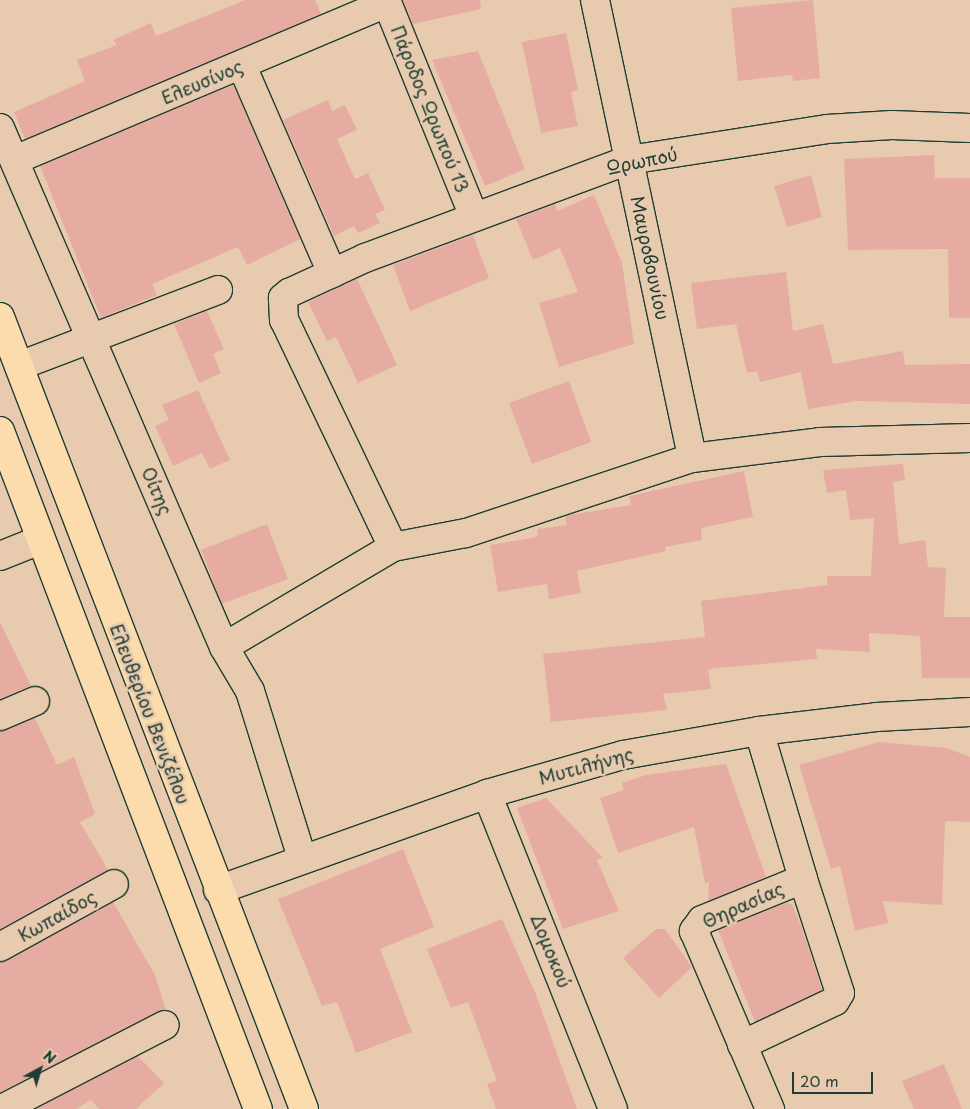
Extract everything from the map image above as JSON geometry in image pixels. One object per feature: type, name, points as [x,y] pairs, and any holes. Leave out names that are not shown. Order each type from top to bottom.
[{"type":"main road","name":"Ελευθερίου Βενιζέλου","points":[[0,317],[218,890],[304,1109]]},
{"type":"main road","points":[[0,431],[258,1109]]},
{"type":"street","name":"Μαυροβουνίου","points":[[595,0],[692,458]]},
{"type":"street","name":"Ελευσίνος","points":[[15,160],[242,66],[387,1]]},
{"type":"street","name":"Πάροδος Ωρωπού 13","points":[[387,1],[474,217]]},
{"type":"street","points":[[242,66],[332,273]]},
{"type":"street","name":"Ωρωπού","points":[[393,547],[284,320],[283,298],[332,273],[474,217],[629,160],[827,129],[892,125],[970,128]]},
{"type":"street","name":"Οίτης","points":[[0,128],[224,647],[250,691],[302,858]]},
{"type":"street","points":[[19,366],[218,290]]},
{"type":"street","points":[[224,647],[393,547],[466,533],[692,458],[838,440],[970,438]]},
{"type":"street","points":[[0,556],[40,540]]},
{"type":"street","points":[[0,716],[36,701]]},
{"type":"street","name":"Μυτιλήνης","points":[[218,890],[302,858],[487,794],[623,755],[759,731],[876,717],[970,712]]},
{"type":"street","name":"Θηρασίας","points":[[759,731],[803,879],[696,925],[694,931],[770,1109]]},
{"type":"street","name":"Δομοκού","points":[[487,794],[613,1109]]},
{"type":"street","points":[[742,1045],[835,1001],[840,993],[803,879]]},
{"type":"street","name":"Κωπαίδος","points":[[0,947],[114,884]]},
{"type":"street","points":[[2,1109],[165,1025]]},
{"type":"building","points":[[245,0],[315,0],[321,14],[25,139],[14,112],[85,81],[77,60],[117,45],[113,40],[151,23],[156,36]]},
{"type":"building","points":[[403,0],[480,0],[481,9],[413,24]]},
{"type":"building","points":[[813,0],[820,78],[793,81],[792,75],[738,81],[731,8]]},
{"type":"building","points":[[566,33],[578,90],[571,92],[578,126],[541,133],[522,42]]},
{"type":"building","points":[[478,51],[525,169],[485,186],[432,60]]},
{"type":"building","points":[[233,85],[300,239],[247,265],[238,247],[152,284],[157,295],[101,318],[40,166]]},
{"type":"building","points":[[328,100],[332,111],[345,105],[357,130],[337,139],[355,179],[368,173],[385,210],[375,214],[380,223],[358,233],[354,226],[334,236],[283,120]]},
{"type":"building","points":[[934,155],[935,178],[970,178],[970,318],[949,318],[948,249],[848,250],[844,159]]},
{"type":"building","points":[[811,175],[822,217],[787,227],[774,186]]},
{"type":"building","points":[[594,195],[622,263],[634,344],[559,367],[539,303],[578,292],[560,248],[533,260],[516,219],[555,204],[557,211]]},
{"type":"building","points":[[473,235],[489,278],[410,311],[393,265]]},
{"type":"building","points":[[786,272],[793,331],[823,324],[833,364],[903,351],[905,365],[970,364],[970,404],[856,401],[808,409],[801,372],[760,382],[757,371],[747,373],[736,324],[697,329],[691,283]]},
{"type":"building","points":[[357,279],[397,365],[358,383],[336,337],[327,341],[308,302]]},
{"type":"building","points":[[207,311],[224,349],[213,354],[221,373],[199,383],[174,324]]},
{"type":"building","points":[[569,381],[591,442],[532,464],[509,403]]},
{"type":"building","points":[[198,390],[230,460],[210,469],[202,453],[173,466],[155,426],[169,420],[162,405]]},
{"type":"building","points":[[903,464],[905,480],[893,482],[899,544],[925,540],[928,567],[946,568],[944,617],[970,617],[970,678],[922,678],[920,636],[869,633],[870,652],[816,649],[817,659],[708,669],[711,689],[663,694],[667,710],[551,722],[543,654],[705,637],[701,601],[827,585],[827,576],[871,576],[874,518],[850,520],[846,490],[827,493],[823,470]]},
{"type":"building","points":[[744,471],[753,517],[701,528],[702,540],[665,547],[666,551],[577,571],[581,593],[549,599],[547,584],[498,592],[490,545],[537,537],[538,529],[567,525],[565,517],[570,515],[631,505],[629,496]]},
{"type":"building","points":[[267,524],[288,579],[222,604],[201,550]]},
{"type":"building","points":[[0,622],[31,686],[0,699]]},
{"type":"building","points":[[35,718],[57,765],[74,757],[95,814],[80,822],[108,870],[0,929],[0,731]]},
{"type":"building","points":[[879,742],[947,748],[970,757],[970,822],[945,821],[942,905],[883,901],[888,923],[855,931],[840,866],[831,869],[799,765]]},
{"type":"building","points":[[726,764],[766,877],[708,901],[709,882],[705,883],[694,827],[618,853],[600,798],[624,790],[622,783],[646,775]]},
{"type":"building","points":[[546,798],[603,858],[597,860],[619,911],[563,929],[517,808]]},
{"type":"building","points":[[403,849],[434,927],[380,949],[412,1032],[356,1053],[337,1002],[322,1006],[278,899]]},
{"type":"building","points":[[113,902],[155,975],[166,1010],[0,1092],[0,963]]},
{"type":"building","points":[[786,903],[792,904],[802,928],[822,990],[755,1022],[718,930]]},
{"type":"building","points":[[502,919],[535,992],[577,1109],[496,1109],[487,1084],[497,1081],[468,1002],[451,1008],[427,949]]},
{"type":"building","points":[[656,929],[665,929],[692,967],[659,998],[623,958]]},
{"type":"building","points":[[138,1056],[164,1083],[136,1109],[99,1109],[91,1100],[76,1109],[36,1109]]},
{"type":"building","points":[[944,1064],[962,1109],[914,1109],[902,1081]]}]
